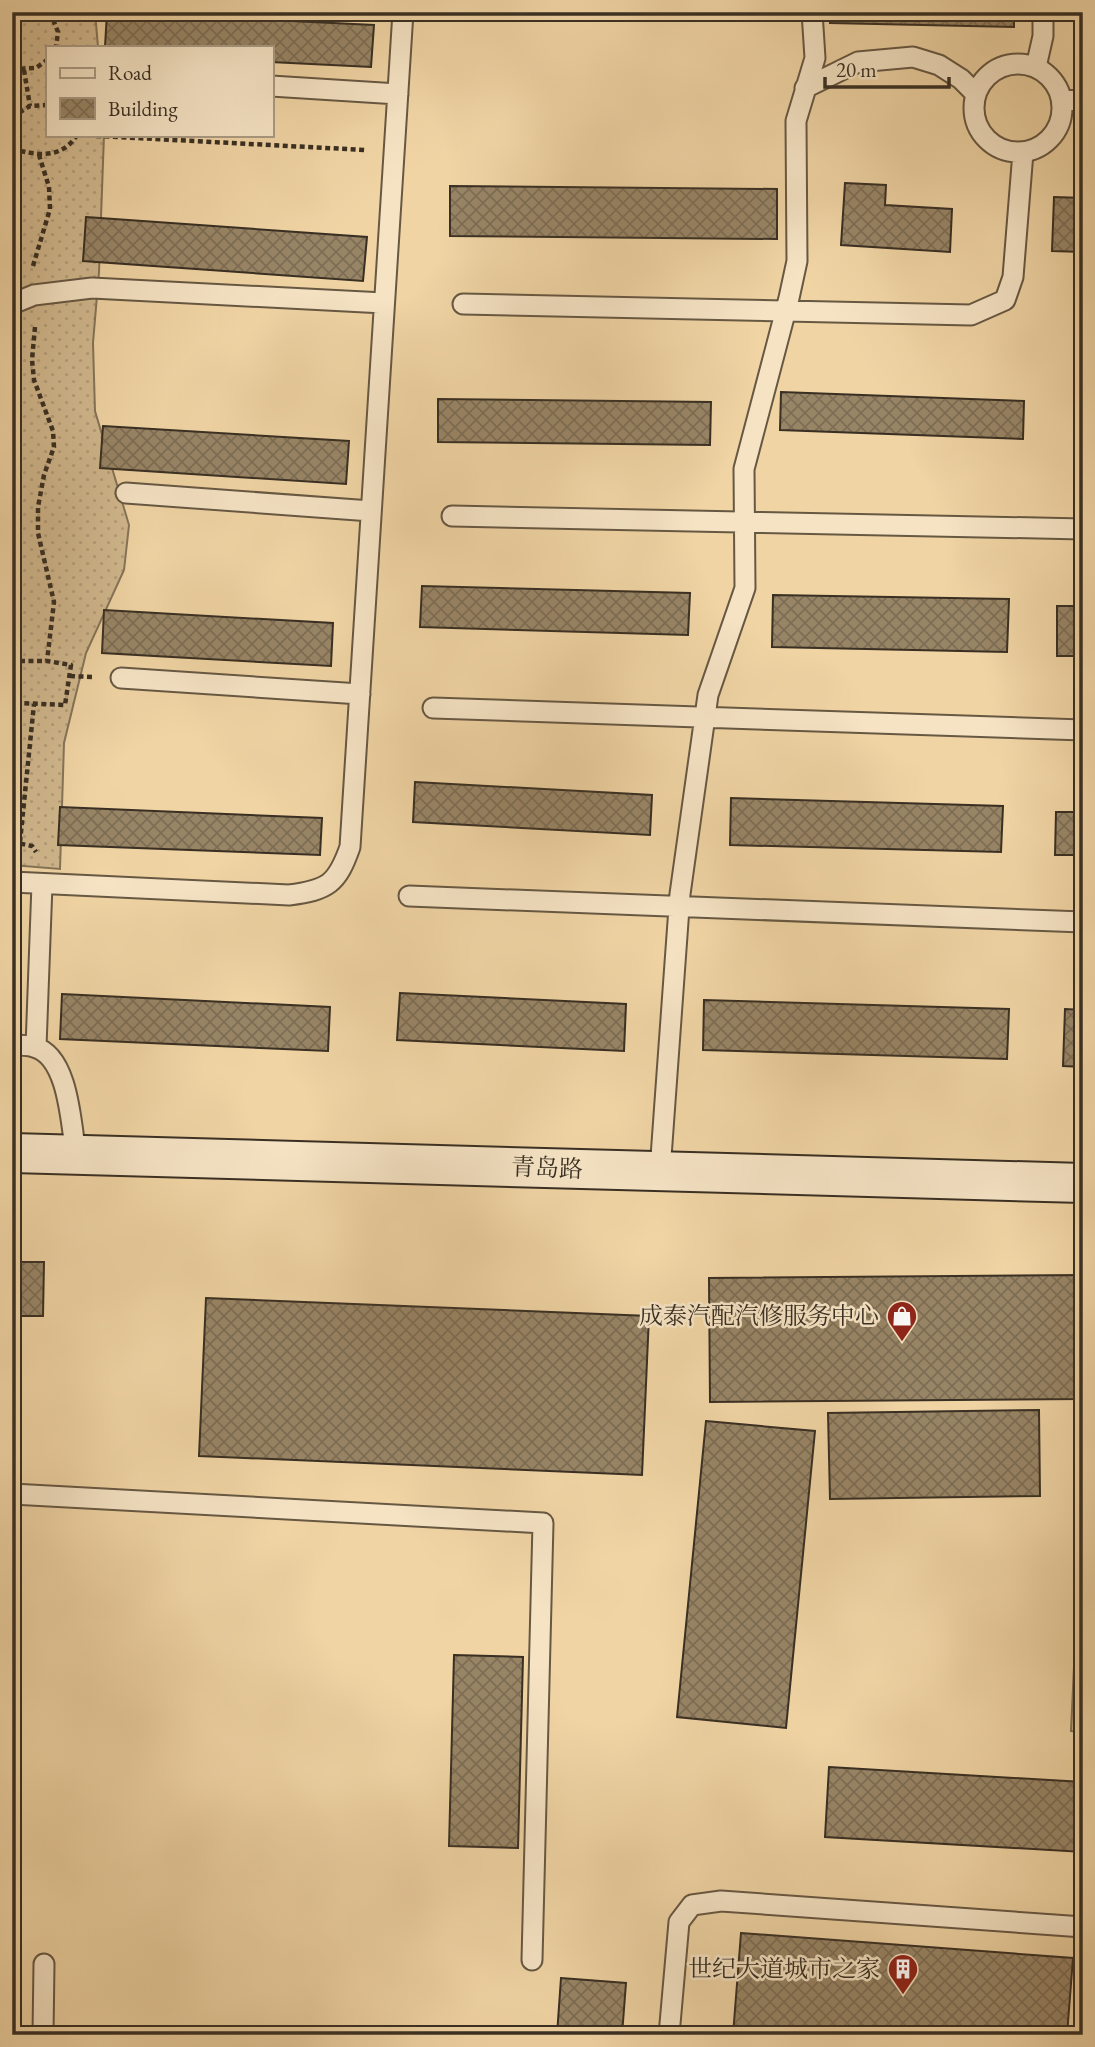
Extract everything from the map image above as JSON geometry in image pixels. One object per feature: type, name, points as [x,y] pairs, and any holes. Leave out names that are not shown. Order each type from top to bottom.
[{"type":"street","name":"青岛路","points":[[12,1153],[1083,1183]]},
{"type":"lane","points":[[12,882],[289,895],[324,887],[337,878],[350,847],[403,12]]},
{"type":"lane","points":[[660,1171],[679,907],[708,695],[745,588],[744,469],[797,261],[796,121],[815,58],[812,12]]},
{"type":"lane","points":[[1036,67],[1043,36],[1043,12]]},
{"type":"lane","points":[[805,88],[858,62],[913,57],[939,65],[961,79],[976,94]]},
{"type":"lane","points":[[1021,63],[1036,67],[1048,74],[1058,86],[1062,115],[1058,128],[1037,148],[1023,152],[995,146],[984,136],[977,124],[974,109],[976,94],[993,71],[1021,63]]},
{"type":"lane","points":[[273,86],[398,94]]},
{"type":"lane","points":[[1062,100],[1083,101]]},
{"type":"lane","points":[[463,304],[971,315],[1004,300],[1013,277],[1023,152]]},
{"type":"lane","points":[[12,304],[34,295],[92,288],[384,303]]},
{"type":"lane","points":[[126,494],[371,511]]},
{"type":"lane","points":[[452,516],[1083,529]]},
{"type":"lane","points":[[121,678],[360,694]]},
{"type":"lane","points":[[433,708],[1083,730]]},
{"type":"lane","points":[[36,1047],[42,884]]},
{"type":"lane","points":[[409,896],[1083,922]]},
{"type":"lane","points":[[12,1045],[36,1047],[56,1063],[65,1086],[76,1155]]},
{"type":"lane","points":[[12,1494],[543,1523],[532,1960]]},
{"type":"lane","points":[[669,2035],[679,1922],[692,1905],[721,1901],[1083,1927]]},
{"type":"lane","points":[[43,2035],[44,1964]]},
{"type":"path","points":[[50,12],[58,32],[56,46]]},
{"type":"path","points":[[12,69],[36,68],[46,61]]},
{"type":"path","points":[[24,70],[30,106]]},
{"type":"path","points":[[12,117],[30,106],[46,105]]},
{"type":"path","points":[[12,149],[39,155],[61,151],[72,144],[77,136]]},
{"type":"path","points":[[97,136],[394,152]]},
{"type":"path","points":[[39,155],[49,187],[50,209],[34,260],[32,279],[34,380],[53,431],[54,447],[44,475],[38,507],[38,533],[54,602],[47,661]]},
{"type":"path","points":[[20,661],[47,661],[71,665],[65,705],[19,703],[15,682],[20,661]]},
{"type":"path","points":[[20,842],[34,704]]},
{"type":"shaded area","points":[[12,12],[95,12],[98,46],[46,46],[46,136],[104,136],[99,272],[93,343],[95,411],[129,525],[124,570],[86,653],[64,743],[60,869],[12,865]]},
{"type":"shaded area","points":[[1079,1558],[1083,1558],[1083,1732],[1071,1731]]},
{"type":"building","points":[[107,12],[374,25],[371,67],[273,62],[273,46],[105,46]]},
{"type":"building","points":[[464,12],[780,12],[780,20],[464,15]]},
{"type":"building","points":[[830,12],[1014,12],[1014,27],[830,23]]},
{"type":"building","points":[[845,183],[886,185],[885,205],[952,209],[950,252],[841,245]]},
{"type":"building","points":[[450,186],[777,189],[777,239],[450,236]]},
{"type":"building","points":[[1054,197],[1083,198],[1083,252],[1052,251]]},
{"type":"building","points":[[86,217],[367,237],[363,281],[83,261]]},
{"type":"building","points":[[781,392],[1024,401],[1023,439],[780,430]]},
{"type":"building","points":[[438,399],[711,402],[710,445],[438,442]]},
{"type":"building","points":[[1076,410],[1083,410],[1083,456],[1076,456]]},
{"type":"building","points":[[103,426],[349,441],[346,484],[100,468]]},
{"type":"building","points":[[422,586],[690,593],[688,635],[420,627]]},
{"type":"building","points":[[773,595],[1009,599],[1007,652],[772,647]]},
{"type":"building","points":[[1057,606],[1083,606],[1083,656],[1057,656]]},
{"type":"building","points":[[104,610],[333,623],[331,666],[102,653]]},
{"type":"building","points":[[415,782],[652,795],[650,835],[413,822]]},
{"type":"building","points":[[731,798],[1003,806],[1001,852],[730,845]]},
{"type":"building","points":[[60,807],[322,818],[320,855],[58,845]]},
{"type":"building","points":[[1056,812],[1083,812],[1083,855],[1055,855]]},
{"type":"building","points":[[400,993],[626,1004],[624,1051],[397,1040]]},
{"type":"building","points":[[62,994],[330,1007],[328,1051],[60,1039]]},
{"type":"building","points":[[704,1000],[1009,1009],[1007,1059],[703,1050]]},
{"type":"building","points":[[1065,1009],[1083,1010],[1083,1067],[1063,1066]]},
{"type":"building","points":[[12,1262],[44,1262],[43,1316],[12,1316]]},
{"type":"building","points":[[1083,1275],[1083,1399],[710,1402],[709,1278]]},
{"type":"building","points":[[206,1298],[649,1316],[642,1475],[199,1456]]},
{"type":"building","points":[[1039,1410],[1040,1496],[830,1499],[828,1413]]},
{"type":"building","points":[[706,1421],[815,1431],[786,1728],[677,1717]]},
{"type":"building","points":[[454,1655],[523,1657],[518,1848],[449,1846]]},
{"type":"building","points":[[829,1767],[1083,1782],[1083,1852],[825,1837]]},
{"type":"building","name":"世纪大道城市之家","points":[[741,1933],[1073,1958],[1067,2035],[733,2035]]},
{"type":"building","points":[[561,1978],[626,1983],[622,2035],[557,2035]]},
{"type":"place","name":"成泰汽配汽修服务中心","points":[[902,1343]]},
{"type":"place","name":"世纪大道城市之家","points":[[903,1996]]}]
